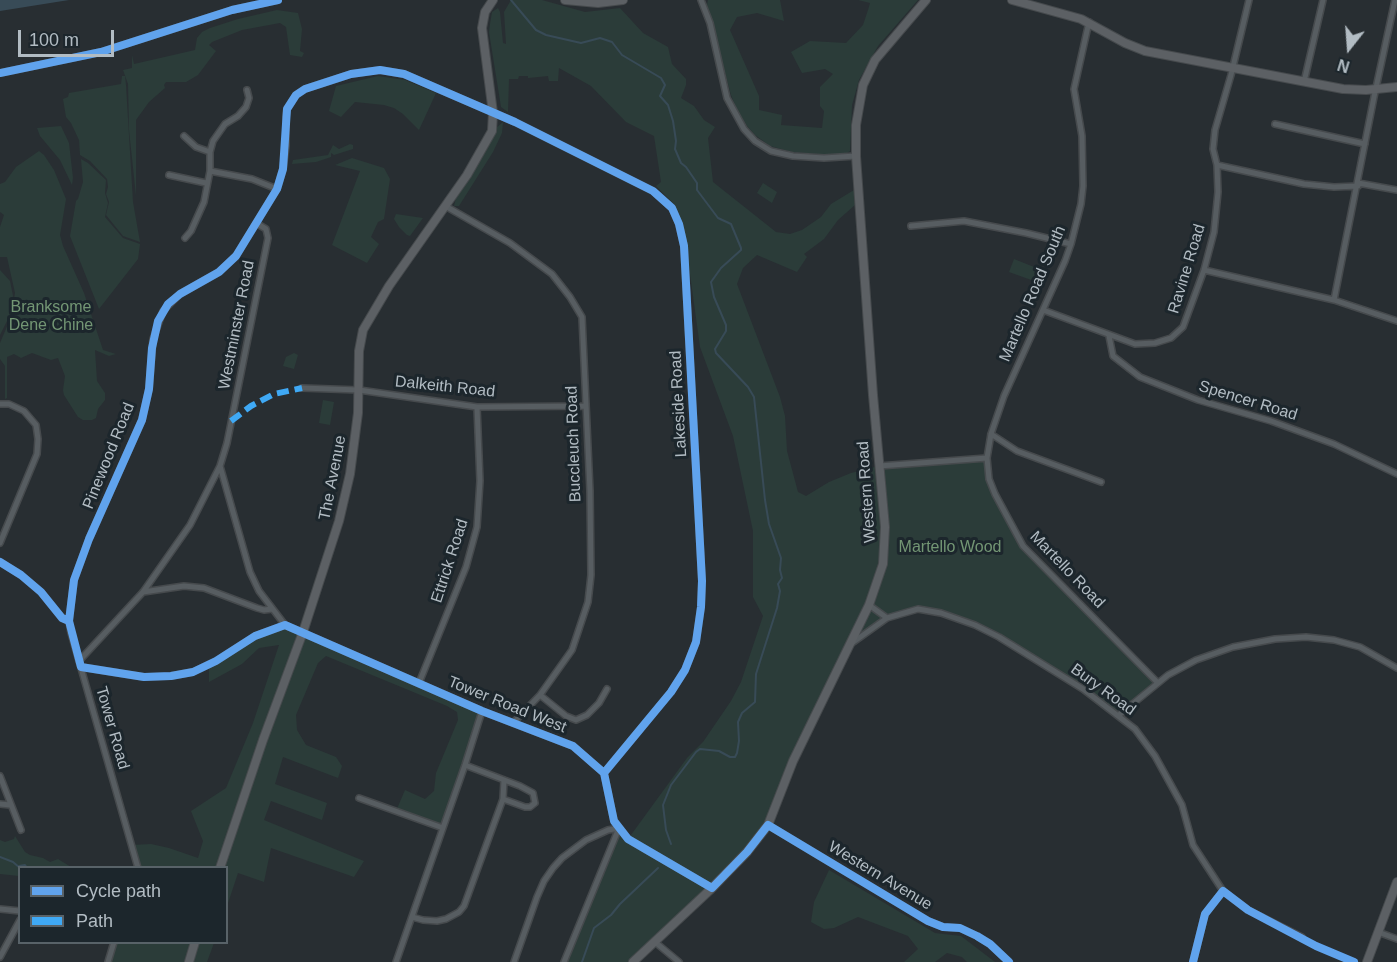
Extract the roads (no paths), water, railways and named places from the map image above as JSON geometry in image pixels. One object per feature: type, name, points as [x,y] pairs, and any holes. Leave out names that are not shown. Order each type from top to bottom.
[{"type":"main road","name":"The Avenue","points":[[220,866],[303,632],[339,521],[350,474],[359,390],[359,351],[363,330],[389,286],[447,207],[489,138],[493,113],[482,28],[485,12],[493,0]]},
{"type":"main road","points":[[565,0],[598,3],[623,0]]},
{"type":"main road","name":"Western Road","points":[[633,962],[712,888],[747,852],[768,825],[793,761],[869,605],[883,564],[885,527],[856,156],[856,125],[863,85],[875,60],[926,0]]},
{"type":"main road","points":[[1012,0],[1040,3],[1089,22],[1135,48],[1343,89],[1397,87]]},
{"type":"main road","points":[[1367,962],[1397,882]]},
{"type":"main road","points":[[189,962],[194,944]]},
{"type":"street","points":[[0,73],[101,52],[232,10],[278,0]]},
{"type":"street","points":[[701,0],[713,37],[727,98],[733,112],[749,135],[771,151],[793,156],[824,158],[856,156]]},
{"type":"street","name":"Ravine Road","points":[[1043,310],[1135,344],[1155,343],[1171,338],[1182,327],[1204,270],[1217,214],[1215,130],[1249,0]]},
{"type":"street","points":[[1304,82],[1323,0]]},
{"type":"street","points":[[1334,300],[1395,0]]},
{"type":"street","name":"Martello Road South","points":[[1004,396],[1071,244],[1081,204],[1082,136],[1074,89],[1089,22]]},
{"type":"street","points":[[256,223],[277,189],[283,169],[287,110],[296,95],[305,89],[351,74],[380,70],[394,71],[414,77],[493,113]]},
{"type":"street","points":[[185,238],[204,202],[210,171],[210,152],[219,130],[246,107],[249,98],[248,90]]},
{"type":"street","name":"Lakeside Road","points":[[493,113],[653,191],[672,208],[679,224],[684,246],[702,581],[700,619],[696,642],[685,670],[671,692],[604,773]]},
{"type":"street","points":[[1275,124],[1365,144]]},
{"type":"street","points":[[184,136],[196,147],[210,152]]},
{"type":"street","points":[[1216,165],[1304,184],[1334,187],[1358,184],[1397,190]]},
{"type":"street","points":[[210,171],[252,179],[277,189]]},
{"type":"street","points":[[169,175],[206,183]]},
{"type":"street","name":"Buccleuch Road","points":[[447,207],[510,243],[552,274],[582,317],[591,563],[588,602],[572,650],[540,695],[513,723]]},
{"type":"street","points":[[911,226],[964,221],[1071,244]]},
{"type":"street","name":"Westminster Road","points":[[220,466],[227,442],[268,238],[266,229],[256,223]]},
{"type":"street","name":"Pinewood Road","points":[[80,664],[69,621],[74,580],[79,563],[142,420],[149,389],[153,339],[163,311],[180,294],[219,272],[236,256],[256,223]]},
{"type":"street","points":[[1204,270],[1334,300],[1397,321]]},
{"type":"street","name":"Spencer Road","points":[[1109,336],[1113,356],[1140,377],[1198,400],[1271,421],[1334,444],[1397,474]]},
{"type":"street","name":"Dalkeith Road","points":[[302,388],[359,390],[477,406],[586,406]]},
{"type":"street","name":"Martello Road","points":[[1004,396],[991,434],[987,458],[989,479],[995,494],[1023,546],[1158,683]]},
{"type":"street","points":[[0,404],[9,404],[24,411],[36,426],[38,439],[37,454],[0,543]]},
{"type":"street","name":"Ettrick Road","points":[[419,683],[466,567],[477,527],[480,481],[477,406]]},
{"type":"street","points":[[991,434],[1017,451],[1101,482]]},
{"type":"street","points":[[879,466],[987,458]]},
{"type":"street","points":[[80,664],[143,592],[190,525],[220,466]]},
{"type":"street","points":[[220,466],[250,572],[259,591],[285,625]]},
{"type":"street","points":[[0,562],[41,592],[62,618],[69,621]]},
{"type":"street","points":[[143,592],[184,586],[204,588],[257,608],[272,609]]},
{"type":"street","points":[[869,605],[887,618]]},
{"type":"street","name":"Bury Road","points":[[848,645],[887,618],[918,609],[941,613],[975,625],[1046,666],[1135,729],[1168,777],[1182,805],[1193,845],[1223,891],[1248,910],[1302,937]]},
{"type":"street","name":"Tower Road West","points":[[285,625],[482,711],[573,746],[604,773]]},
{"type":"street","name":"Tower Road","points":[[138,866],[80,664],[144,677],[193,672],[216,661],[255,636],[285,625]]},
{"type":"street","points":[[1119,716],[1168,675],[1196,660],[1233,647],[1275,639],[1306,637],[1334,640],[1360,647],[1397,668]]},
{"type":"street","points":[[540,695],[566,716],[576,720],[587,715],[607,689]]},
{"type":"street","points":[[396,962],[482,711]]},
{"type":"street","points":[[465,765],[533,793],[535,803],[530,807],[525,807],[503,799]]},
{"type":"street","points":[[604,773],[614,821],[628,839],[712,888]]},
{"type":"street","points":[[0,776],[21,831]]},
{"type":"street","points":[[412,917],[437,921],[454,915],[464,906],[503,799],[504,780]]},
{"type":"street","points":[[359,798],[443,828]]},
{"type":"street","points":[[0,804],[10,805]]},
{"type":"street","name":"Western Avenue","points":[[768,825],[928,921],[943,927],[960,928],[977,936],[990,944],[1009,962]]},
{"type":"street","points":[[514,962],[537,897],[553,868],[562,858],[586,840],[608,830],[619,828]]},
{"type":"street","points":[[564,962],[619,828]]},
{"type":"street","points":[[1192,962],[1205,914],[1223,891]]},
{"type":"street","points":[[0,909],[18,911]]},
{"type":"street","points":[[0,957],[18,924]]},
{"type":"street","points":[[1378,932],[1397,939]]},
{"type":"street","points":[[655,942],[679,962]]},
{"type":"street","points":[[108,962],[113,944]]},
{"type":"water","points":[[0,0],[69,0],[0,11]]},
{"type":"waterway","points":[[511,0],[536,30],[546,35],[581,43],[600,38],[612,42],[622,55],[661,78],[665,85],[660,96],[668,105],[673,121],[675,149],[681,163],[697,183],[697,190],[718,218],[731,224],[741,248],[711,282],[714,297],[726,325],[726,331],[715,349],[754,397],[765,500],[769,524],[781,558],[782,578],[778,584],[780,591],[777,608],[756,674],[755,702],[742,713],[738,722],[737,753],[735,757],[730,757],[719,751],[700,749],[671,785],[663,805],[666,830],[671,844]]},
{"type":"waterway","points":[[0,857],[18,866]]},
{"type":"waterway","points":[[19,866],[26,866]]},
{"type":"waterway","points":[[582,962],[594,928],[611,915],[658,868]]},
{"type":"park label","name":"Branksome Dene Chine","points":[[51,317]]},
{"type":"park label","name":"Martello Wood","points":[[950,548]]}]
